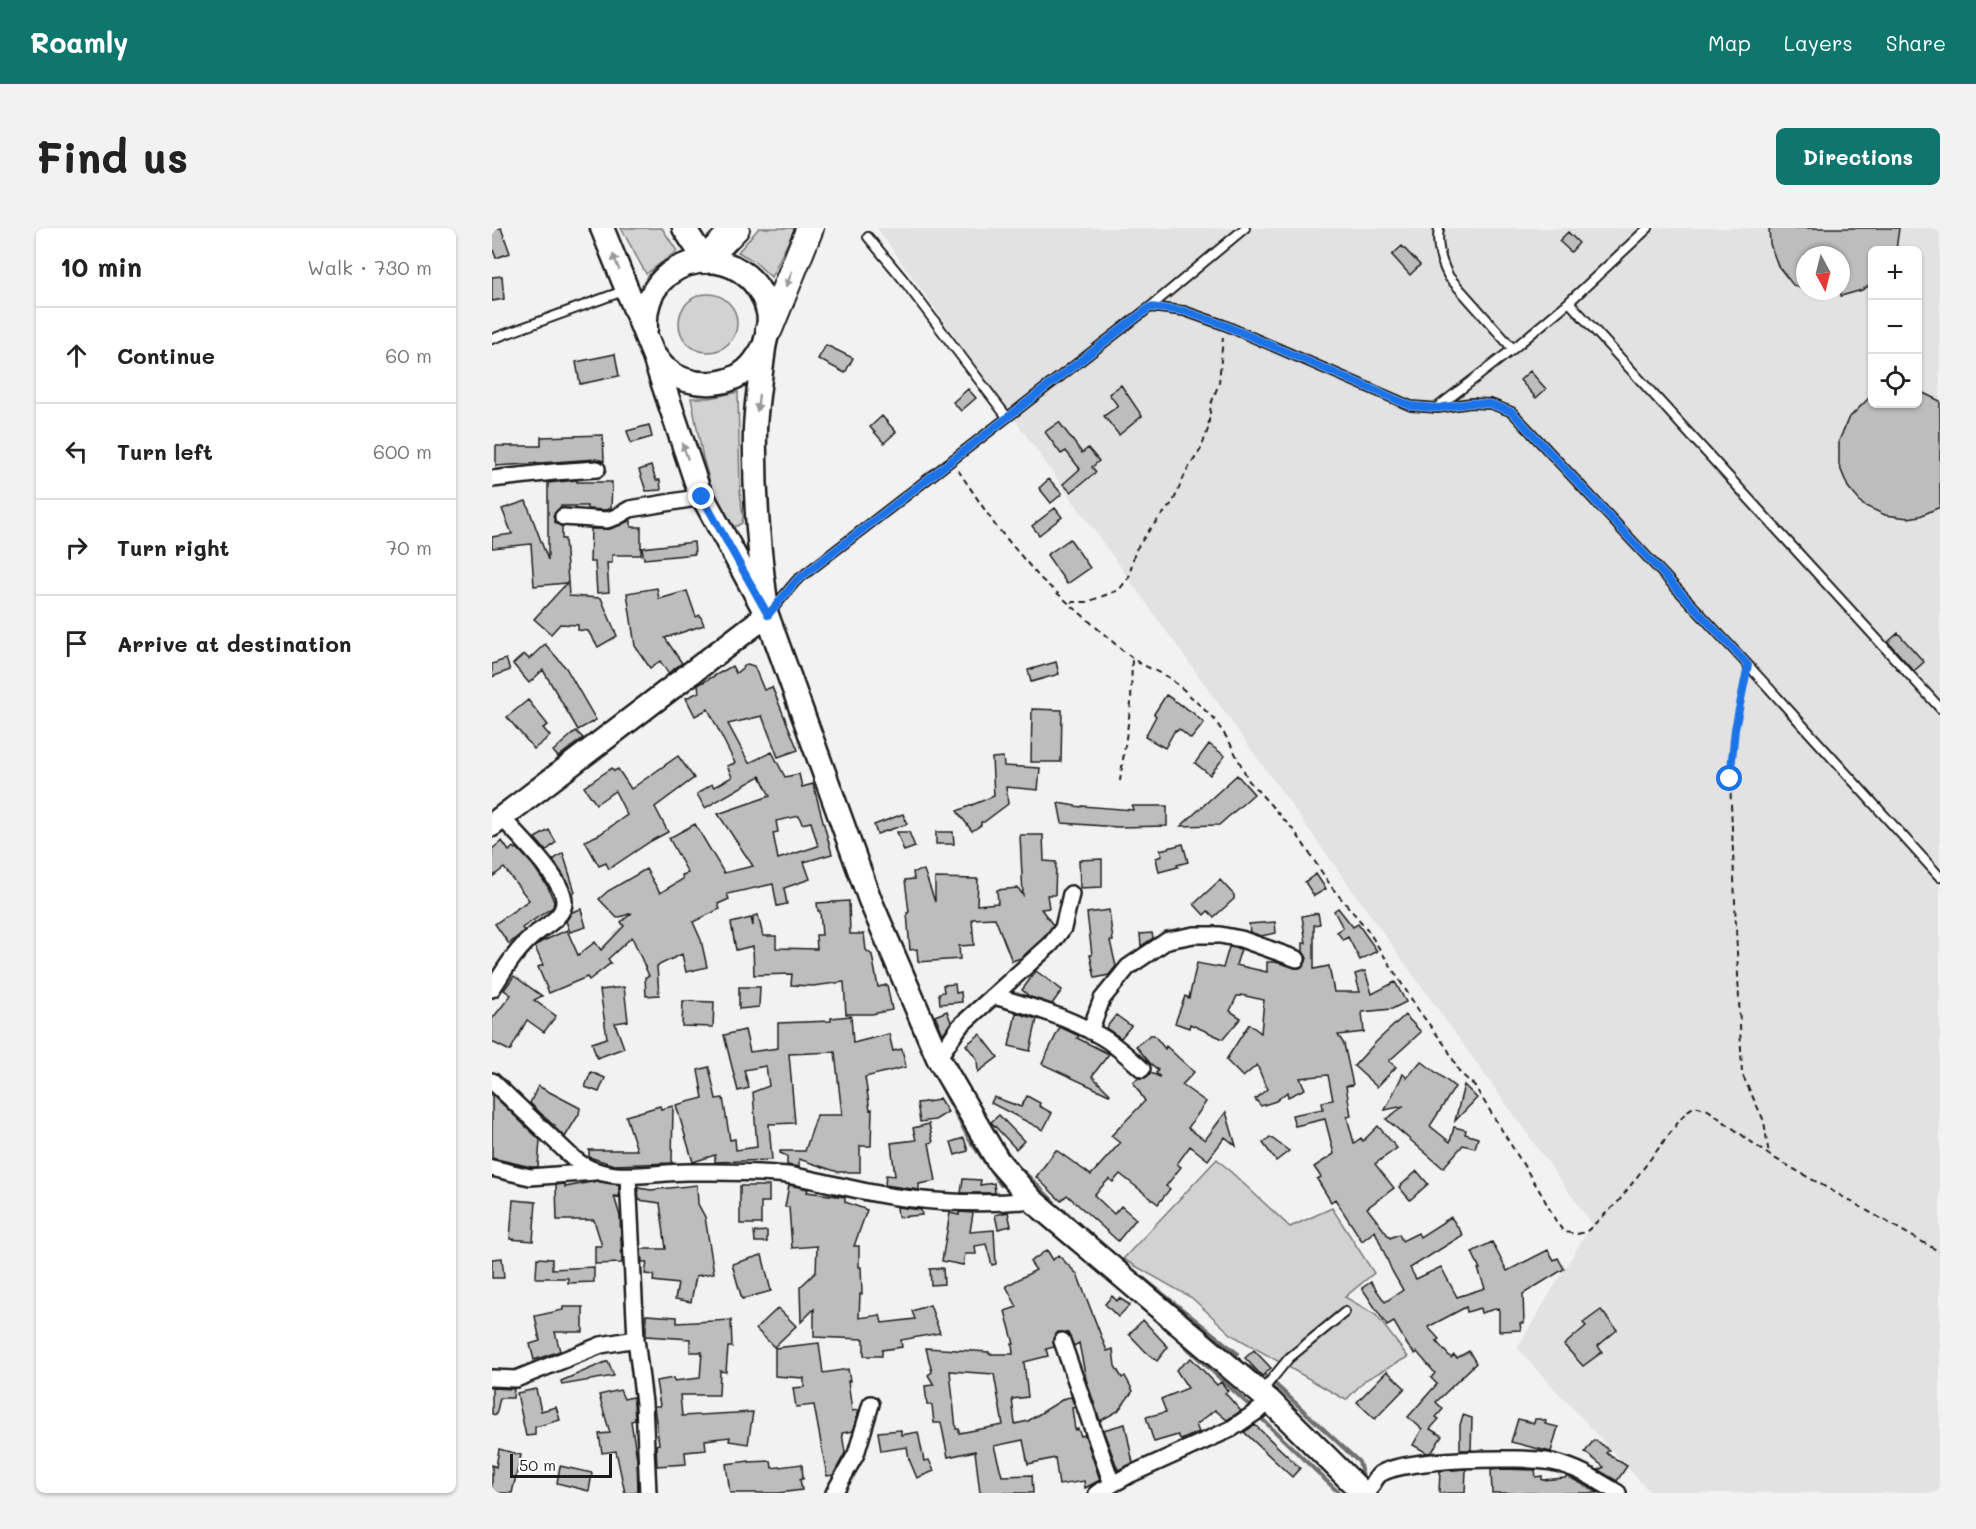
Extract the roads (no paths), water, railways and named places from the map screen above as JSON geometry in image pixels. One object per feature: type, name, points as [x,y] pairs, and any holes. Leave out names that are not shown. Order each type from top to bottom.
[{"type":"main road","points":[[602,228],[650,345],[702,497],[768,615],[870,900],[938,1058],[998,1161],[1032,1200],[1266,1398],[1363,1493]]},
{"type":"main road","points":[[684,228],[705,260]]},
{"type":"main road","points":[[705,260],[736,228]]},
{"type":"main road","points":[[768,615],[757,539],[755,428],[767,337],[769,314],[762,294],[750,277],[733,266],[714,261],[694,261],[676,268],[661,281],[650,297],[645,316],[650,345],[666,369],[684,380],[705,384],[726,381],[745,371],[754,363],[767,337],[810,228]]},
{"type":"main road","points":[[496,818],[768,615]]},
{"type":"street","points":[[492,479],[597,469]]},
{"type":"street","points":[[563,517],[607,520],[616,518],[630,509],[702,497]]},
{"type":"street","points":[[492,989],[516,952],[553,921],[563,908],[564,902],[563,893],[555,878],[496,818]]},
{"type":"street","points":[[938,1058],[960,1026],[1051,944],[1063,928],[1071,894]]},
{"type":"street","points":[[1090,1031],[1102,999],[1128,967],[1168,940],[1194,935],[1220,935],[1241,939],[1297,959]]},
{"type":"street","points":[[994,996],[1103,1037],[1142,1069]]},
{"type":"street","points":[[492,1081],[573,1158],[595,1172]]},
{"type":"street","points":[[492,1168],[530,1177],[595,1172],[628,1176],[683,1172],[745,1172],[788,1175],[903,1198],[984,1203],[1032,1200]]},
{"type":"street","points":[[628,1176],[636,1339],[645,1403],[648,1493]]},
{"type":"street","points":[[492,1378],[516,1379],[601,1345],[636,1339]]},
{"type":"street","points":[[1062,1341],[1113,1484]]},
{"type":"street","points":[[1097,1493],[1129,1474],[1231,1429],[1266,1398]]},
{"type":"street","points":[[834,1493],[856,1454],[871,1404]]},
{"type":"street","points":[[1368,1493],[1378,1475],[1392,1468],[1480,1459],[1527,1459],[1553,1462],[1582,1471],[1618,1493]]},
{"type":"lane","points":[[768,615],[796,581],[1150,307],[1245,228]]},
{"type":"lane","points":[[1439,228],[1438,247],[1449,277],[1514,349]]},
{"type":"lane","points":[[1438,408],[1514,349],[1569,302],[1648,228]]},
{"type":"lane","points":[[868,237],[902,278],[1007,417]]},
{"type":"lane","points":[[492,339],[627,290]]},
{"type":"lane","points":[[1569,302],[1940,708]]},
{"type":"lane","points":[[1150,307],[1184,311],[1224,325],[1411,406],[1438,408],[1471,403],[1491,404],[1512,412],[1748,665],[1940,877]]},
{"type":"lane","points":[[1266,1398],[1289,1358],[1345,1312]]},
{"type":"waterway","points":[[948,1050],[961,1076]]},
{"type":"waterway","points":[[936,1076],[969,1139],[1001,1185]]},
{"type":"waterway","points":[[999,1142],[1016,1164]]},
{"type":"waterway","points":[[1024,1172],[1054,1202]]},
{"type":"waterway","points":[[1064,1210],[1092,1237]]},
{"type":"waterway","points":[[1034,1217],[1072,1249]]},
{"type":"waterway","points":[[1114,1255],[1237,1353]]},
{"type":"waterway","points":[[1133,1300],[1170,1332]]},
{"type":"waterway","points":[[1183,1344],[1251,1407]]},
{"type":"waterway","points":[[1249,1367],[1265,1376]]},
{"type":"waterway","points":[[1275,1384],[1359,1462],[1364,1481]]},
{"type":"waterway","points":[[1260,1417],[1339,1493]]}]
